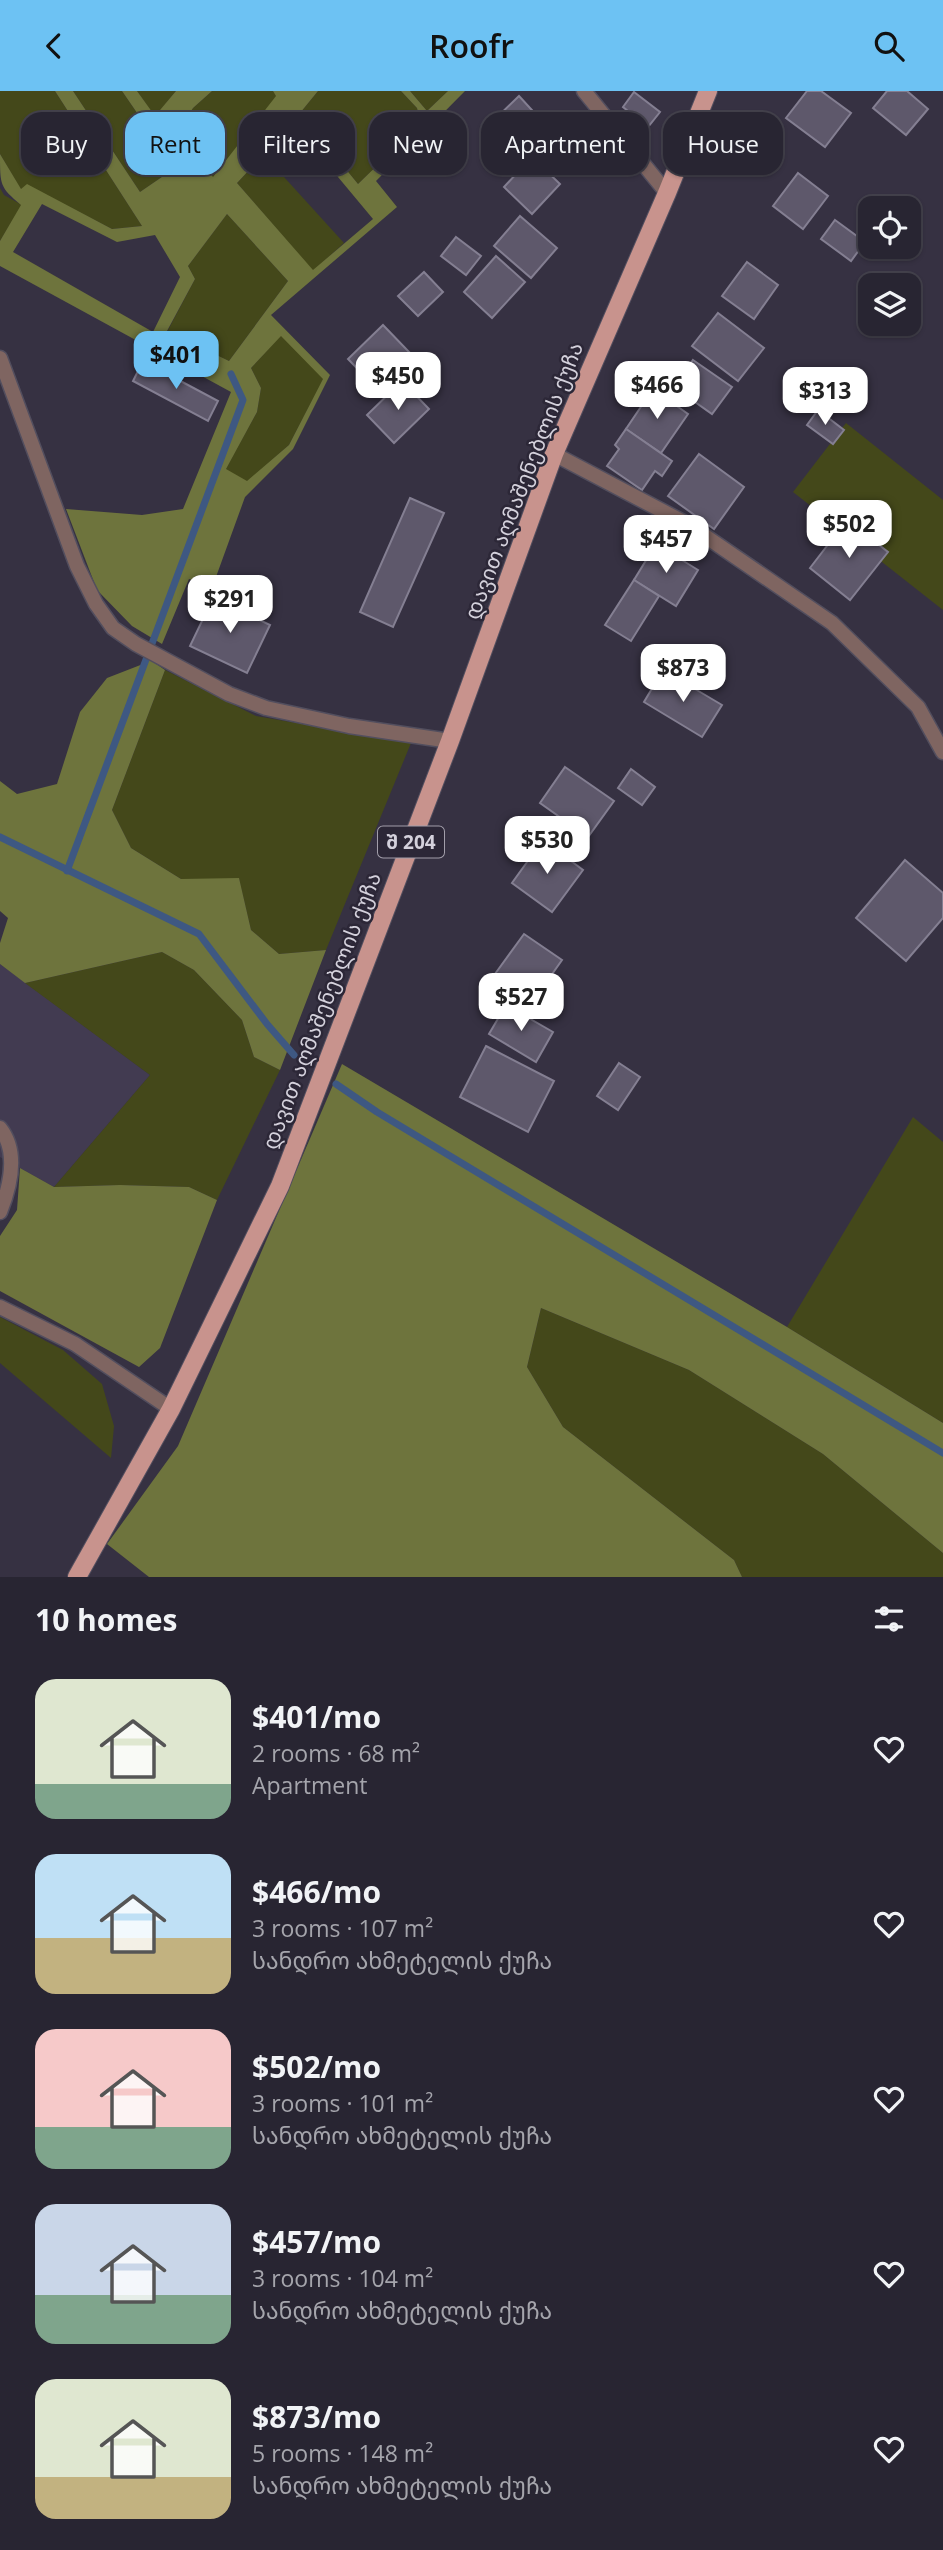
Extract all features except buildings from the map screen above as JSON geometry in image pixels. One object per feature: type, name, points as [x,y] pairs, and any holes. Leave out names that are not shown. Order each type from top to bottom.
[{"type":"main road","name":"დავით აღმაშენებლის ქუჩა","points":[[77,1577],[171,1409],[280,1186],[450,741],[554,454],[708,91]]},
{"type":"street","points":[[584,91],[667,193]]},
{"type":"street","points":[[0,358],[77,566],[96,604],[113,628],[136,644],[229,694],[266,708],[349,726],[450,741]]},
{"type":"street","points":[[554,454],[689,525],[832,622],[918,707],[943,752]]},
{"type":"street","points":[[0,1128],[5,1134],[11,1161],[10,1187],[0,1212]]},
{"type":"street","points":[[0,1307],[75,1343],[171,1409]]},
{"type":"shaded area","points":[[0,964],[150,1075],[54,1187],[0,1157]]},
{"type":"green space","points":[[0,91],[55,91],[69,112],[21,112],[21,175],[109,175],[142,226],[112,229],[27,185],[21,190],[0,154]]},
{"type":"green space","points":[[55,91],[73,91],[87,112],[69,112]]},
{"type":"green space","points":[[73,91],[122,91],[136,112],[125,112],[125,169],[111,148],[111,112],[87,112]]},
{"type":"green space","points":[[122,91],[137,91],[152,112],[136,112]]},
{"type":"green space","points":[[137,91],[176,91],[159,112],[152,112]]},
{"type":"green space","points":[[176,91],[212,91],[190,112],[158,112]]},
{"type":"green space","points":[[212,91],[273,91],[277,96],[265,112],[239,112],[239,145],[225,163],[225,112],[190,112]]},
{"type":"green space","points":[[273,91],[318,91],[301,112],[264,112],[276,96]]},
{"type":"green space","points":[[318,91],[401,91],[418,112],[369,112],[369,173],[358,184],[351,175],[355,175],[355,112],[301,112]]},
{"type":"green space","points":[[401,91],[410,91],[427,111],[448,91],[465,91],[444,112],[418,112]]},
{"type":"green space","points":[[410,91],[448,91],[427,111]]},
{"type":"green space","points":[[239,144],[239,175],[244,175],[237,183],[313,270],[373,219],[336,175],[351,175],[358,184],[369,173],[382,175],[376,181],[397,207],[271,315],[330,375],[293,449],[245,497],[212,588],[189,579],[162,644],[132,626],[97,590],[66,509],[142,515],[183,509],[231,392],[0,266],[0,241],[21,205],[3,185],[0,154],[21,189],[27,184],[112,229],[142,226],[109,175],[111,148],[125,169],[125,175],[129,175],[140,192],[165,175],[225,175],[225,162]],"holes":[[[42,204],[117,242],[155,235],[180,277],[153,332],[13,252]],[[227,214],[288,281],[229,361],[167,331],[195,279],[188,266]],[[281,336],[323,379],[289,445],[247,481],[226,469],[257,412],[261,388],[251,368]]]},
{"type":"green space","points":[[129,175],[165,175],[140,192]]},
{"type":"green space","points":[[245,175],[282,175],[344,243],[313,271],[237,183]]},
{"type":"green space","points":[[0,188],[4,195],[22,205],[0,241]]},
{"type":"green space","points":[[227,214],[288,281],[229,361],[167,332],[195,279],[188,266]]},
{"type":"green space","points":[[281,335],[324,378],[289,445],[247,482],[225,470],[257,412],[261,388],[251,368]]},
{"type":"green space","points":[[846,423],[943,500],[943,610],[793,492]]},
{"type":"green space","points":[[149,659],[165,670],[112,810],[131,848],[181,879],[239,878],[251,930],[279,954],[326,950],[280,1070],[254,1057],[242,1020],[194,970],[162,952],[25,983],[0,964],[0,943],[8,918],[0,911],[0,781],[17,794],[57,784],[80,712],[107,678]]},
{"type":"green space","points":[[165,670],[256,716],[411,743],[326,950],[279,954],[251,930],[239,879],[181,879],[131,848],[112,810]]},
{"type":"green space","points":[[162,952],[194,970],[242,1020],[254,1057],[280,1070],[217,1200],[189,1187],[54,1187],[150,1075],[25,983]]},
{"type":"green space","points":[[342,1064],[787,1327],[943,1423],[943,1553],[823,1454],[689,1370],[541,1308],[527,1367],[563,1427],[734,1560],[742,1577],[149,1577],[107,1544],[178,1446]]},
{"type":"green space","points":[[913,1117],[943,1142],[943,1423],[787,1327]]},
{"type":"green space","points":[[20,1168],[54,1187],[189,1187],[217,1200],[160,1348],[139,1367],[0,1291],[0,1236],[17,1210]]},
{"type":"green space","points":[[541,1308],[689,1370],[823,1454],[943,1553],[943,1577],[742,1577],[734,1560],[563,1427],[527,1367]]},
{"type":"green space","points":[[0,1317],[63,1350],[102,1384],[114,1426],[111,1458],[0,1363]]},
{"type":"waterway","points":[[67,871],[243,400],[231,374]]},
{"type":"waterway","points":[[0,837],[199,934],[294,1055]]},
{"type":"waterway","points":[[336,1084],[377,1112],[943,1453]]}]
